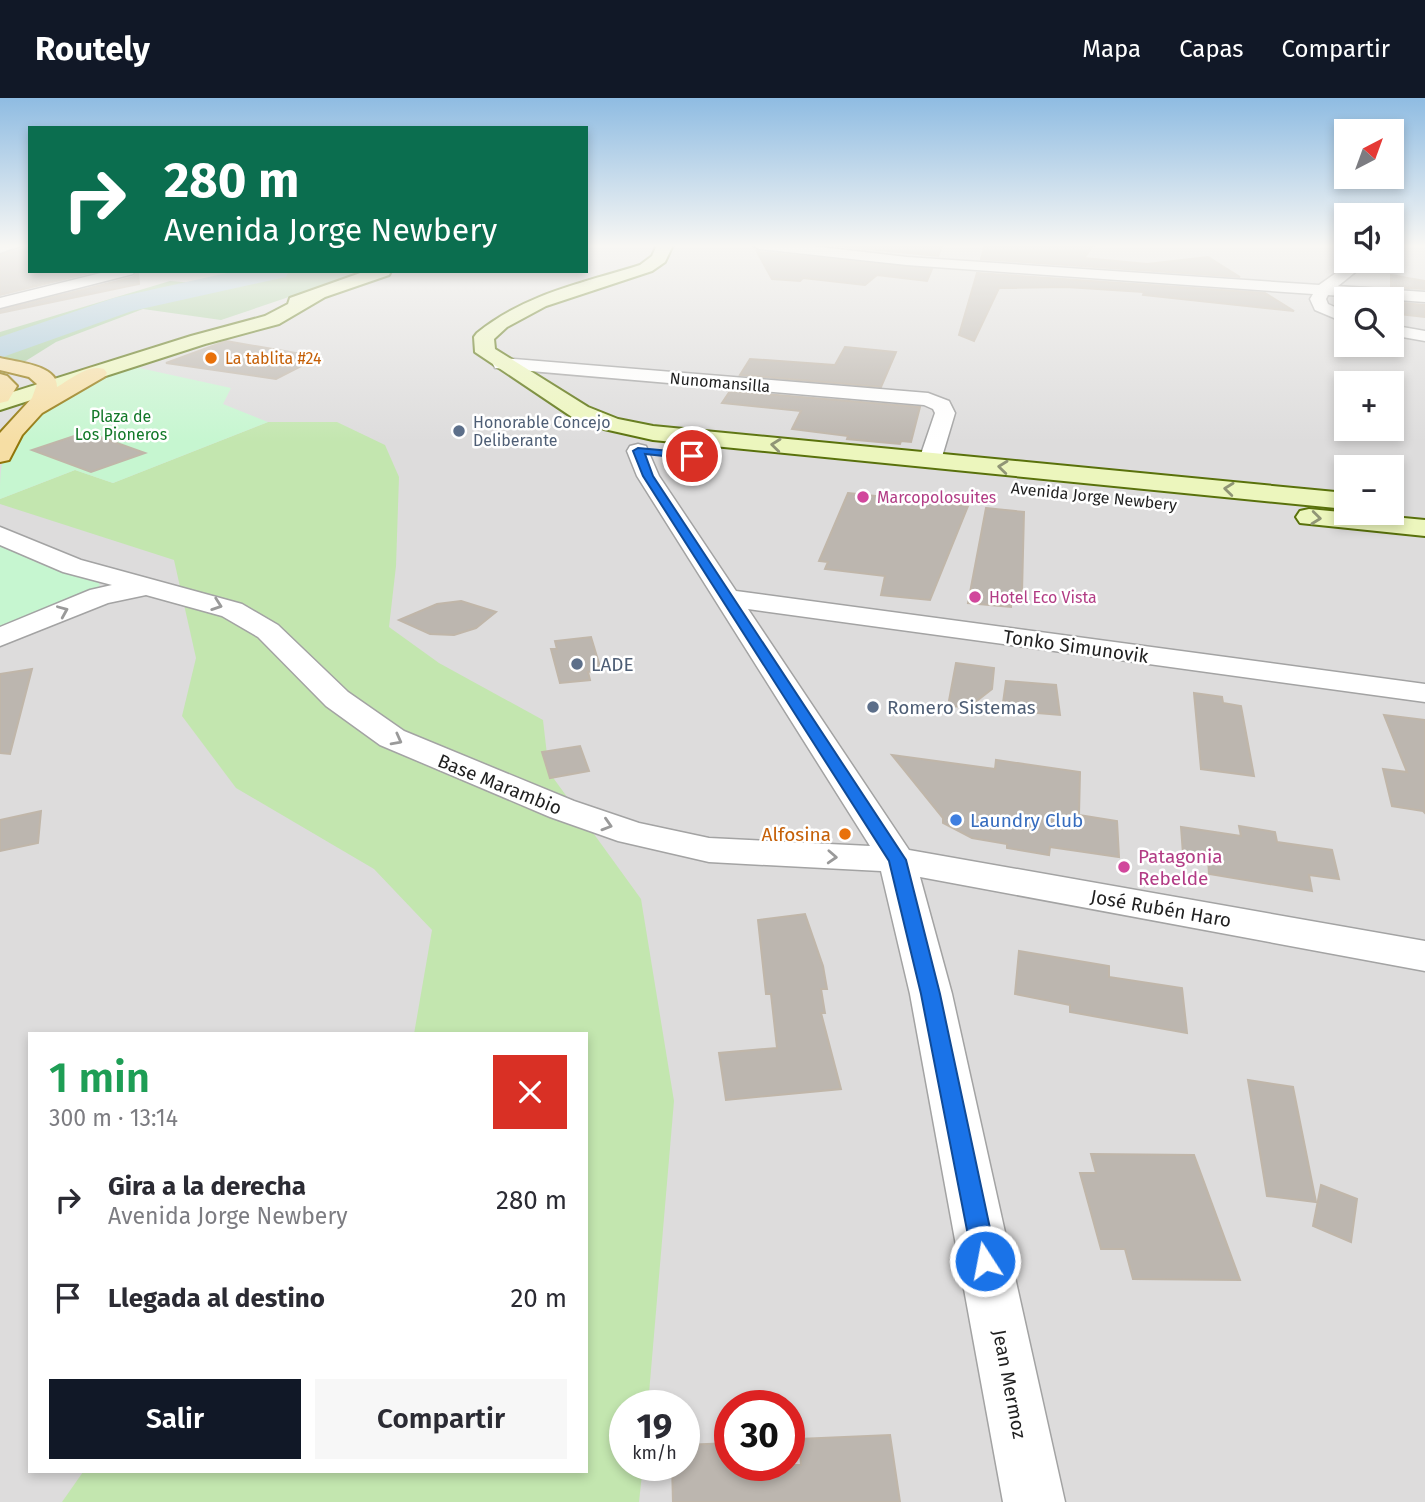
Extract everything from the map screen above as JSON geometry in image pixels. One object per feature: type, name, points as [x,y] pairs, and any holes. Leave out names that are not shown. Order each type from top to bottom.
[{"type":"main road","points":[[0,364],[37,385],[97,373]]},
{"type":"main road","points":[[37,385],[97,373]]},
{"type":"main road","points":[[0,380],[6,386],[0,396]]},
{"type":"main road","points":[[0,455],[37,385]]},
{"type":"street","points":[[97,373],[176,346],[272,320],[289,311]]},
{"type":"street","points":[[527,311],[491,329],[484,337],[485,352],[580,412],[612,424],[646,442]]},
{"type":"street","points":[[1404,332],[1425,336]]},
{"type":"street","name":"Nunomansilla","points":[[502,365],[903,396],[936,402],[942,405],[945,413],[930,460]]},
{"type":"street","points":[[0,403],[37,385]]},
{"type":"street","name":"Avenida Jorge Newbery","points":[[646,442],[930,460],[1045,481],[1334,500]]},
{"type":"street","name":"Avenida Jorge Newbery","points":[[646,442],[1045,481],[1425,528]]},
{"type":"street","name":"Jean Mermoz","points":[[646,442],[648,476],[897,860],[931,994],[1034,1502]]},
{"type":"street","points":[[1404,507],[1425,509]]},
{"type":"street","name":"Base Marambio","points":[[0,535],[49,558],[151,588],[211,602],[249,619],[285,646],[337,699],[392,738],[596,822],[670,843],[709,850],[897,860]]},
{"type":"street","name":"Base Marambio","points":[[0,637],[100,596],[151,588]]},
{"type":"street","name":"Tonko Simunovik","points":[[726,598],[1425,693]]},
{"type":"street","name":"José Rubén Haro","points":[[897,860],[1425,956]]},
{"type":"shaded area","points":[[0,311],[1334,311],[1334,357],[1404,357],[1404,311],[1425,311],[1425,1502],[0,1502]]},
{"type":"green space","points":[[72,311],[139,311],[56,342],[0,377],[0,332]]},
{"type":"green space","points":[[154,311],[249,311],[221,320]]},
{"type":"green space","name":"Plaza de Los Pioneros","points":[[135,367],[231,388],[223,404],[268,422],[113,483],[75,470],[0,499],[4,454],[21,427],[35,414],[66,394]]},
{"type":"green space","points":[[268,422],[337,422],[385,445],[399,477],[396,566],[389,627],[439,663],[543,720],[549,772],[641,899],[674,1101],[649,1390],[609,1390],[609,1481],[641,1481],[639,1502],[62,1502],[82,1473],[588,1473],[588,1032],[414,1032],[432,930],[374,869],[236,788],[182,716],[196,658],[174,560],[0,504],[0,499],[75,470],[113,483]]},
{"type":"green space","points":[[0,544],[40,564],[98,580],[100,587],[0,634]]},
{"type":"building","points":[[966,311],[988,311],[974,341],[959,335]]},
{"type":"building","points":[[1404,311],[1425,311],[1425,317],[1404,315]]},
{"type":"building","points":[[226,341],[319,357],[276,379],[166,363]]},
{"type":"building","points":[[845,347],[896,352],[881,387],[740,375],[750,359],[835,365]]},
{"type":"building","points":[[730,391],[920,407],[911,442],[901,441],[900,444],[847,439],[848,436],[792,429],[801,411],[722,403]]},
{"type":"building","points":[[86,432],[145,453],[91,472],[32,450]]},
{"type":"building","points":[[848,493],[968,506],[930,600],[881,595],[885,576],[825,569],[828,562],[819,561]]},
{"type":"building","points":[[986,508],[1024,512],[1022,592],[1012,591],[1011,607],[968,603]]},
{"type":"building","points":[[461,601],[496,612],[476,628],[454,635],[430,634],[399,620],[437,604]]},
{"type":"building","name":"LADE","points":[[591,637],[601,670],[588,672],[590,680],[560,683],[551,649],[557,649],[555,641]]},
{"type":"building","points":[[956,663],[994,668],[992,689],[969,707],[948,706]]},
{"type":"building","points":[[32,669],[10,754],[0,753],[0,674]]},
{"type":"building","points":[[1006,681],[1056,685],[1060,715],[1002,710]]},
{"type":"building","points":[[1194,693],[1222,697],[1223,703],[1241,706],[1254,776],[1201,769]]},
{"type":"building","points":[[1384,715],[1425,720],[1425,813],[1392,806],[1383,769],[1407,772]]},
{"type":"building","points":[[580,746],[589,771],[550,778],[542,752]]},
{"type":"building","points":[[892,755],[995,769],[996,760],[1080,772],[1079,815],[1117,821],[1119,857],[1050,847],[1049,855],[1007,848],[1007,844],[972,838],[943,823],[943,818]]},
{"type":"building","points":[[41,811],[38,843],[0,851],[0,820]]},
{"type":"building","points":[[1239,826],[1275,832],[1277,842],[1332,850],[1339,879],[1309,875],[1312,891],[1209,874],[1208,858],[1183,854],[1181,827],[1241,836]]},
{"type":"building","points":[[805,914],[823,966],[827,989],[821,989],[825,1013],[821,1013],[841,1089],[726,1100],[719,1053],[777,1048],[771,994],[766,994],[758,920]]},
{"type":"building","points":[[1019,951],[1109,966],[1109,977],[1182,988],[1187,1033],[1070,1012],[1070,1005],[1015,994]]},
{"type":"building","points":[[1248,1080],[1293,1087],[1316,1202],[1267,1196]]},
{"type":"building","points":[[1091,1154],[1194,1155],[1240,1280],[1133,1279],[1125,1249],[1101,1249],[1080,1173],[1096,1173]]},
{"type":"building","points":[[1321,1185],[1357,1199],[1351,1242],[1313,1226]]},
{"type":"building","points":[[890,1435],[900,1502],[673,1502],[672,1481],[700,1481],[700,1444],[714,1444],[714,1481],[805,1481],[805,1439]]},
{"type":"waterway","points":[[0,348],[106,311]]},
{"type":"place","name":"La tablita #24","points":[[211,358]]},
{"type":"place","name":"Honorable Concejo Deliberante","points":[[459,431]]},
{"type":"place","name":"Marcopolosuites","points":[[863,497]]},
{"type":"place","name":"Hotel Eco Vista","points":[[975,597]]},
{"type":"place","name":"LADE","points":[[577,664]]},
{"type":"place","name":"Romero Sistemas","points":[[873,707]]},
{"type":"place","name":"Laundry Club","points":[[956,820]]},
{"type":"place","name":"Alfosina","points":[[845,834]]},
{"type":"place","name":"Patagonia Rebelde","points":[[1124,867]]},
{"type":"route","points":[[692,456],[638,451],[648,476],[897,860],[931,994],[985,1261]]}]
